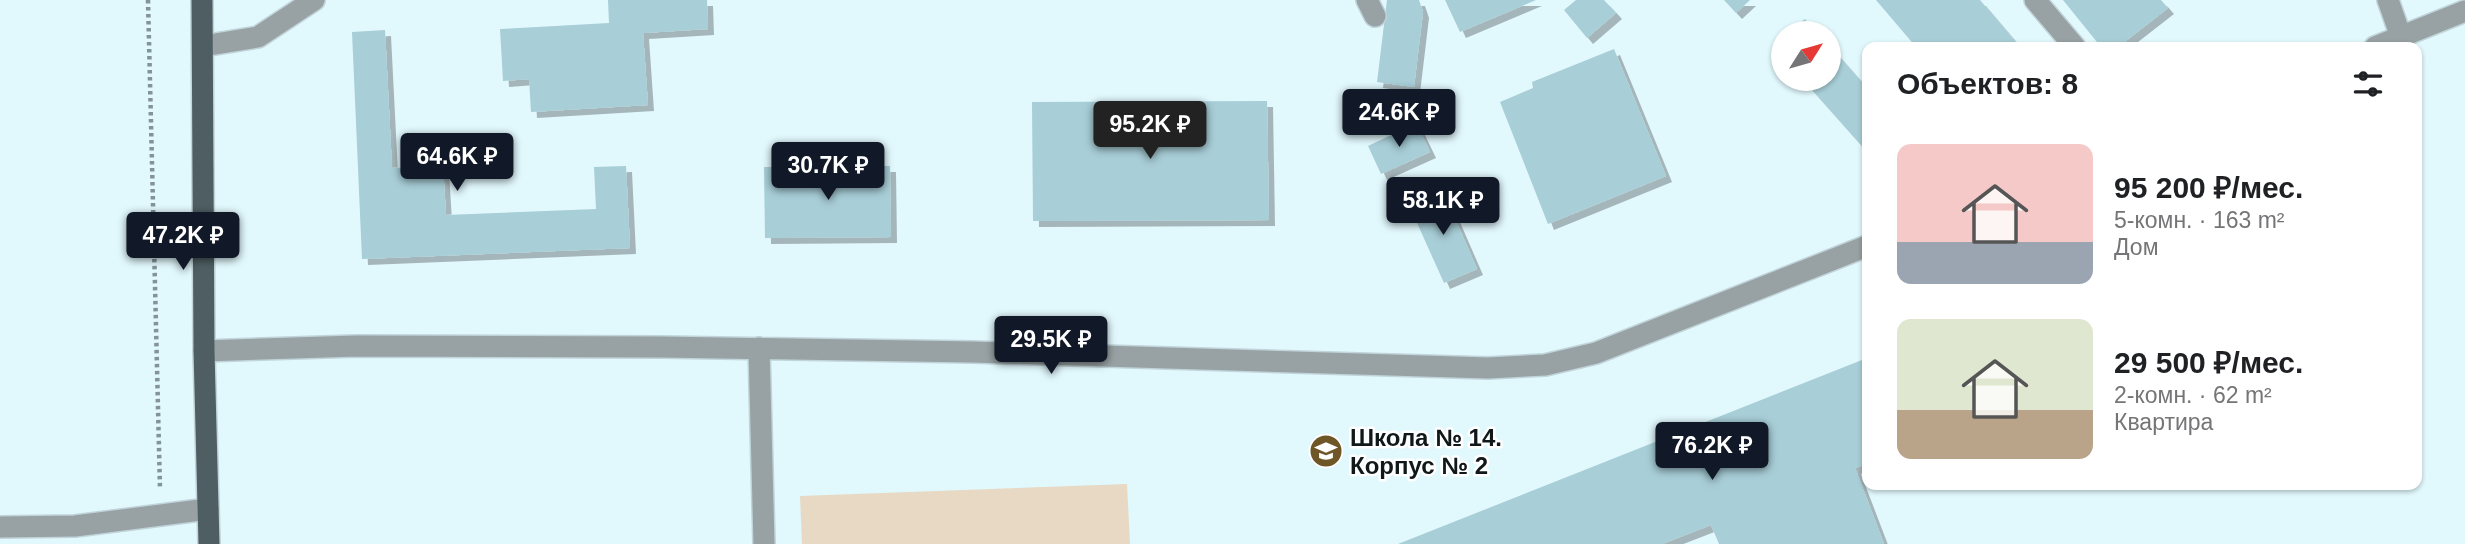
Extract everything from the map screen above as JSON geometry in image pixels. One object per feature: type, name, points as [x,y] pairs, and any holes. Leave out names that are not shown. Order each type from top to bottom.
[{"type":"main road","points":[[202,0],[204,351],[209,544]]},
{"type":"street","points":[[203,46],[258,37],[314,0]]},
{"type":"street","points":[[2035,0],[2071,42]]},
{"type":"street","points":[[2388,0],[2401,37]]},
{"type":"street","points":[[2388,42],[2465,11]]},
{"type":"street","points":[[204,351],[356,346],[759,348],[1475,368],[1545,365],[1596,353],[1862,248]]},
{"type":"street","points":[[759,348],[764,544]]},
{"type":"street","points":[[0,527],[75,526],[208,509]]},
{"type":"path","points":[[148,0],[161,515]]},
{"type":"shaded area","points":[[1127,484],[1130,544],[802,544],[800,496]]},
{"type":"building","points":[[608,0],[707,0],[708,29],[643,33],[648,105],[531,112],[529,79],[503,81],[500,29],[609,23]]},
{"type":"building","points":[[1387,0],[1419,0],[1423,12],[1414,87],[1377,82]]},
{"type":"building","points":[[1445,0],[1536,0],[1460,32]]},
{"type":"building","points":[[1576,0],[1604,0],[1616,13],[1587,38],[1564,10]]},
{"type":"building","points":[[1724,0],[1750,0],[1736,13]]},
{"type":"building","points":[[1876,0],[1980,0],[2016,42],[1912,42]]},
{"type":"building","points":[[2063,0],[2161,0],[2168,8],[2124,42],[2097,42]]},
{"type":"building","points":[[385,30],[392,168],[443,166],[446,215],[596,209],[594,167],[626,166],[630,248],[362,259],[352,32]]},
{"type":"building","points":[[1614,49],[1666,176],[1548,224],[1500,102],[1533,88],[1532,82]]},
{"type":"building","points":[[1841,59],[1862,82],[1862,146],[1813,91],[1841,91]]},
{"type":"building","points":[[1267,101],[1269,220],[1033,221],[1032,102]]},
{"type":"building","points":[[1416,123],[1430,152],[1381,174],[1368,146]]},
{"type":"building","points":[[890,166],[891,237],[765,238],[764,167]]},
{"type":"building","points":[[1443,191],[1477,269],[1444,283],[1409,205]]},
{"type":"building","points":[[1862,360],[1862,466],[1855,468],[1884,544],[1719,544],[1711,525],[1662,544],[1398,544]]},
{"type":"place","name":"Школа № 14. Корпус № 2","points":[[1326,451]]}]
